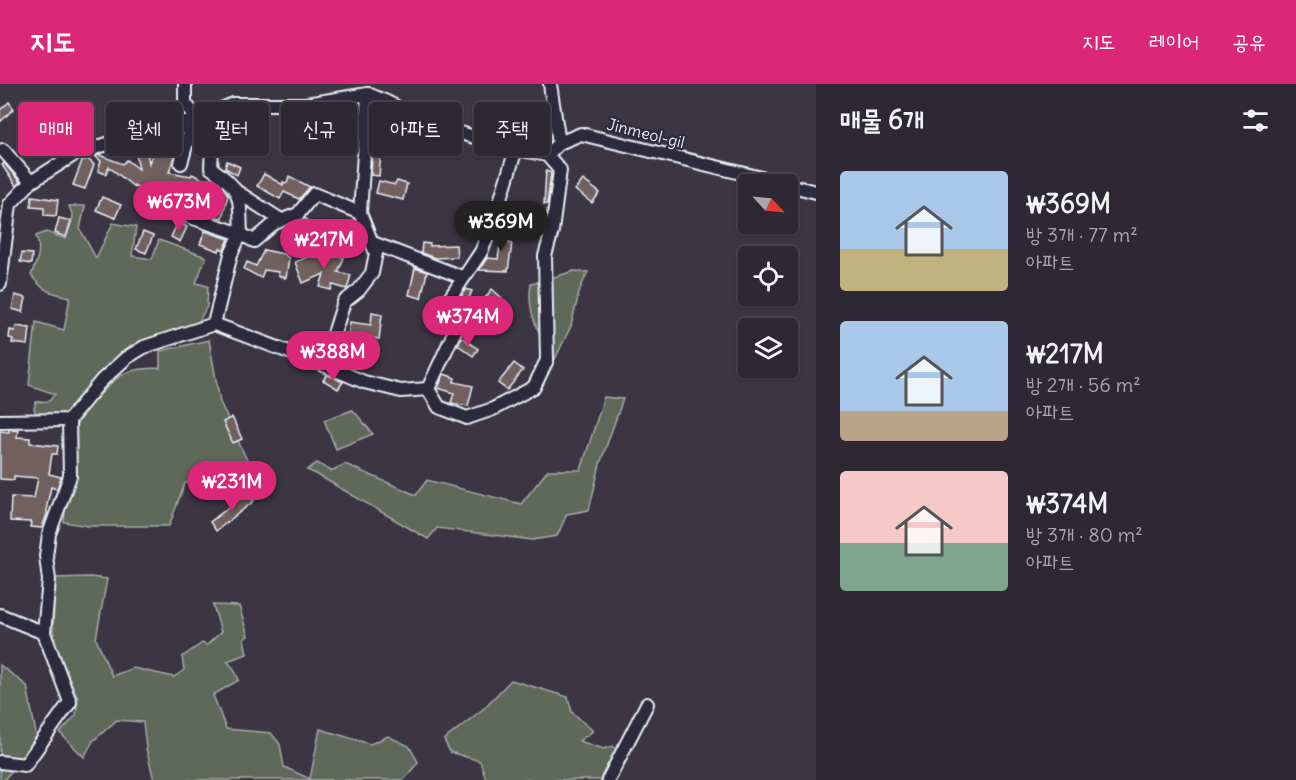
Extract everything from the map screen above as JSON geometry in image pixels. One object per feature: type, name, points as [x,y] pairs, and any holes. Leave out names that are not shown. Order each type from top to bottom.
[{"type":"street","points":[[185,84],[185,103],[194,122]]},
{"type":"street","points":[[550,84],[559,143]]},
{"type":"street","points":[[269,104],[306,104],[368,94],[429,124],[474,136]]},
{"type":"street","points":[[324,365],[344,302],[359,290],[372,273],[376,253],[360,213],[368,94]]},
{"type":"street","points":[[0,284],[10,204],[31,182],[75,154],[159,128],[194,124]]},
{"type":"street","points":[[181,162],[194,127]]},
{"type":"street","name":"Jinmeol-gil","points":[[550,152],[559,143],[581,134],[743,174]]},
{"type":"street","points":[[3,150],[31,182]]},
{"type":"street","points":[[212,156],[211,168],[228,180],[238,193],[281,220]]},
{"type":"street","points":[[428,389],[459,322],[444,307],[462,277],[481,252],[494,221],[514,156]]},
{"type":"street","points":[[428,389],[439,407],[467,418],[493,409],[534,387],[547,360],[545,256],[552,231],[560,170],[548,156]]},
{"type":"street","name":"Jinmeol-gil","points":[[798,188],[816,192]]},
{"type":"street","points":[[214,324],[231,254],[241,234],[238,193]]},
{"type":"street","points":[[163,208],[241,234],[254,241],[275,223],[297,214],[314,194],[360,213]]},
{"type":"street","points":[[373,243],[462,277]]},
{"type":"street","points":[[0,762],[26,765],[70,702],[44,633],[49,580],[46,556],[49,534],[70,476],[69,420],[101,381],[126,358],[144,347],[214,324],[364,382],[401,391],[428,389]]},
{"type":"street","points":[[0,421],[69,420]]},
{"type":"street","points":[[0,615],[44,633]]},
{"type":"street","points":[[608,780],[647,704]]},
{"type":"green space","points":[[69,206],[85,206],[80,229],[96,258],[113,223],[136,227],[132,256],[152,259],[159,240],[206,257],[196,283],[208,286],[207,306],[198,323],[153,338],[123,356],[88,392],[96,399],[117,378],[130,371],[160,368],[160,351],[209,340],[220,402],[247,460],[244,480],[218,491],[205,483],[185,483],[169,526],[88,526],[64,522],[73,432],[82,416],[36,414],[34,408],[36,402],[49,401],[55,394],[29,385],[36,322],[64,330],[70,297],[48,291],[31,275],[39,251],[36,236],[47,232],[66,239],[73,217]]},
{"type":"green space","points":[[574,271],[588,272],[580,289],[571,326],[554,361],[532,314],[531,284]]},
{"type":"green space","points":[[604,397],[623,399],[600,464],[589,510],[567,514],[557,536],[532,540],[437,528],[428,539],[307,470],[317,463],[331,471],[345,464],[416,495],[427,480],[521,504],[548,470],[581,470]]},
{"type":"green space","points":[[353,410],[373,434],[336,449],[324,420]]},
{"type":"green space","points":[[55,578],[107,579],[96,639],[112,676],[133,668],[174,677],[184,670],[182,657],[202,643],[207,645],[221,632],[213,605],[239,606],[248,636],[244,639],[247,654],[227,661],[239,680],[213,695],[226,729],[271,733],[280,744],[284,767],[310,779],[320,729],[370,744],[388,736],[409,746],[418,762],[404,780],[154,780],[146,748],[143,722],[117,720],[93,741],[84,757],[60,733],[76,715],[78,698],[57,649],[53,630]]},
{"type":"green space","points":[[0,665],[27,686],[37,739],[4,780],[0,780]]},
{"type":"green space","points":[[511,680],[568,697],[572,712],[593,731],[579,741],[604,749],[613,746],[627,760],[616,780],[486,780],[480,761],[450,752],[444,740],[483,709]]},
{"type":"building","points":[[9,102],[14,109],[0,122],[0,110]]},
{"type":"building","points":[[99,155],[123,164],[127,160],[139,169],[136,156],[148,156],[149,163],[152,156],[174,156],[169,172],[191,176],[192,174],[207,181],[196,202],[177,192],[176,197],[159,194],[147,218],[139,215],[149,194],[134,185],[134,187],[109,167],[106,174],[98,171],[101,161],[95,156]]},
{"type":"building","points":[[372,156],[381,156],[379,176],[371,175]]},
{"type":"building","points":[[88,159],[94,165],[85,189],[73,185],[82,161]]},
{"type":"building","points":[[227,161],[240,167],[237,175],[225,168]]},
{"type":"building","points":[[4,163],[20,182],[16,186],[2,165]]},
{"type":"building","points":[[546,171],[551,173],[547,204],[544,204]]},
{"type":"building","points":[[264,174],[283,185],[283,182],[287,183],[289,176],[310,187],[299,199],[284,192],[280,199],[257,186]]},
{"type":"building","points":[[583,180],[600,193],[592,203],[575,190]]},
{"type":"building","points":[[379,181],[395,185],[397,181],[407,184],[403,200],[376,193]]},
{"type":"building","points":[[219,188],[224,189],[228,195],[222,218],[212,216]]},
{"type":"building","points":[[32,196],[58,200],[56,216],[44,215],[44,207],[31,206]]},
{"type":"building","points":[[102,197],[121,205],[115,218],[96,210]]},
{"type":"building","points":[[59,218],[71,221],[66,237],[55,233]]},
{"type":"building","points":[[305,218],[311,225],[293,239],[291,226]]},
{"type":"building","points":[[178,222],[187,227],[180,242],[171,237]]},
{"type":"building","points":[[503,223],[514,226],[509,243],[512,243],[508,271],[479,270],[487,258],[498,259]]},
{"type":"building","points":[[205,231],[229,239],[224,250],[220,248],[219,251],[200,244]]},
{"type":"building","points":[[143,232],[153,236],[146,253],[136,249]]},
{"type":"building","points":[[358,233],[364,249],[347,256],[341,239]]},
{"type":"building","points":[[422,243],[430,244],[430,246],[456,245],[457,257],[435,258],[421,253]]},
{"type":"building","points":[[320,247],[334,257],[335,254],[344,258],[338,272],[351,275],[347,289],[333,285],[331,290],[320,287],[324,274],[303,283],[295,262],[315,254]]},
{"type":"building","points":[[264,250],[283,254],[289,258],[286,278],[278,276],[278,272],[264,270],[261,278],[244,269],[247,262],[256,266]]},
{"type":"building","points":[[22,253],[32,254],[31,264],[20,262]]},
{"type":"building","points":[[415,268],[427,272],[421,298],[409,295]]},
{"type":"building","points":[[466,289],[472,291],[464,310],[455,306]]},
{"type":"building","points":[[492,289],[502,298],[489,315],[479,306]]},
{"type":"building","points":[[15,295],[26,298],[23,312],[12,309]]},
{"type":"building","points":[[435,308],[440,315],[432,326],[426,322]]},
{"type":"building","points":[[372,312],[382,314],[379,339],[359,336],[359,340],[348,339],[350,322],[371,325]]},
{"type":"building","points":[[16,326],[30,328],[28,345],[12,343],[13,339],[9,338],[10,330],[15,331]]},
{"type":"building","points":[[461,337],[478,349],[473,356],[458,345]]},
{"type":"building","points":[[514,363],[523,370],[507,390],[498,383]]},
{"type":"building","points":[[444,374],[455,378],[454,382],[473,386],[468,406],[451,403],[454,393],[438,388]]},
{"type":"building","points":[[327,375],[343,382],[338,389],[323,380]]},
{"type":"building","points":[[232,417],[242,439],[233,443],[223,422]]},
{"type":"building","points":[[9,429],[18,430],[17,437],[30,438],[30,443],[58,446],[57,454],[52,454],[49,474],[61,477],[57,489],[51,487],[47,514],[42,528],[30,527],[31,522],[10,521],[11,497],[34,498],[38,478],[14,476],[14,480],[0,479],[0,431],[9,432]]},
{"type":"building","points":[[247,493],[254,501],[216,531],[210,522]]}]
